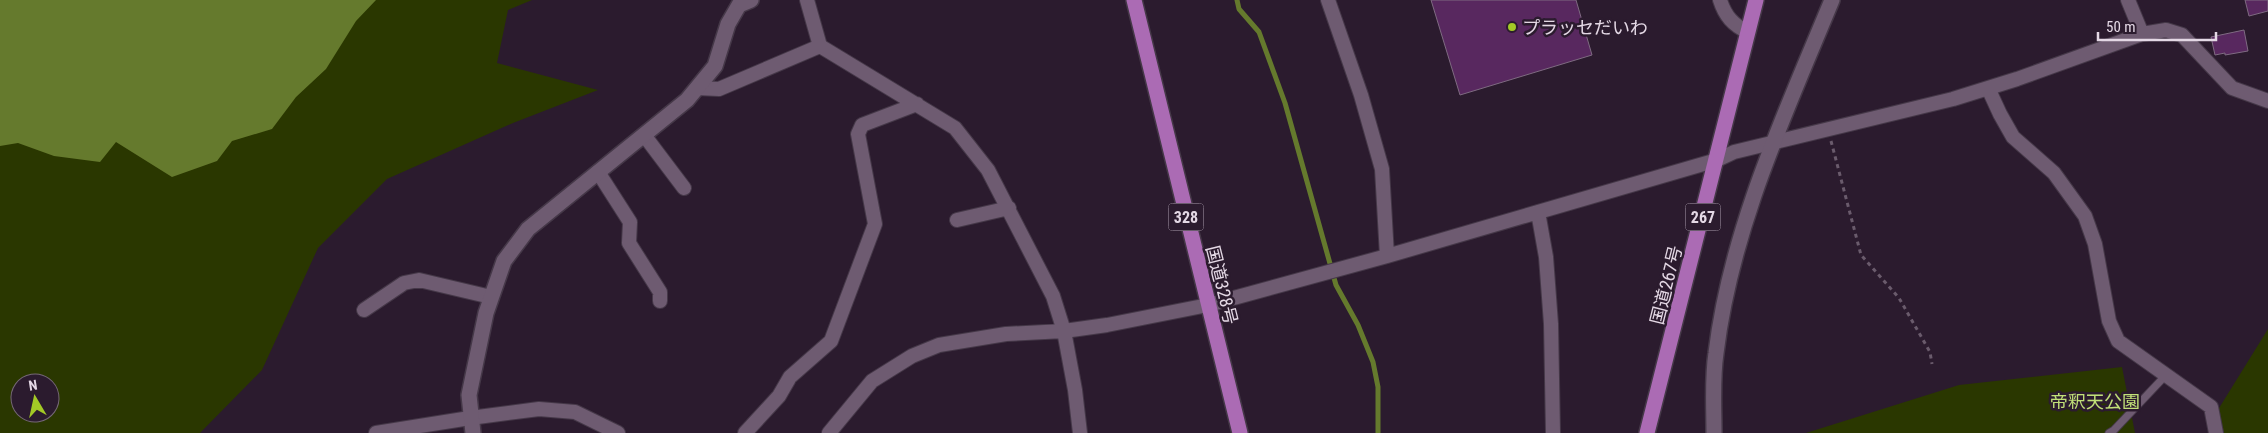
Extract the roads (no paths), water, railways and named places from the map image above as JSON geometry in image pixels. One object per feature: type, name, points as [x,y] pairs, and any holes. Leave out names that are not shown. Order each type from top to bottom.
[{"type":"highway","name":"国道328号","points":[[1134,0],[1240,433]]},
{"type":"highway","name":"国道267号","points":[[1647,433],[1756,0]]},
{"type":"street","points":[[473,433],[469,395],[486,313],[504,260],[528,229],[687,100],[716,66],[728,24],[739,5],[751,0]]},
{"type":"street","points":[[807,0],[820,46],[955,128],[988,170],[1044,277],[1064,331],[1075,390],[1080,433]]},
{"type":"street","points":[[1328,0],[1361,95],[1382,169],[1387,256]]},
{"type":"street","points":[[1720,0],[1734,26],[1748,32]]},
{"type":"street","points":[[1714,433],[1716,354],[1727,284],[1738,242],[1774,141],[1832,0]]},
{"type":"street","points":[[2128,0],[2142,34]]},
{"type":"street","points":[[829,433],[872,381],[912,356],[939,345],[1006,334],[1064,331],[1208,305],[1387,256],[1717,160],[1734,152],[1988,88],[2142,34],[2166,30],[2182,35],[2232,88],[2268,101]]},
{"type":"street","points":[[696,88],[719,89],[820,46]]},
{"type":"street","points":[[1988,88],[2013,137],[2054,174],[2085,216],[2095,244],[2109,321],[2118,341],[2211,407],[2216,433]]},
{"type":"street","points":[[745,433],[779,396],[790,377],[831,341],[855,278],[875,224],[858,134],[862,124],[918,104]]},
{"type":"street","points":[[644,135],[684,188]]},
{"type":"street","points":[[598,172],[630,222],[629,243],[660,292],[660,301]]},
{"type":"street","points":[[957,220],[1009,208]]},
{"type":"street","points":[[1538,212],[1546,257],[1551,324],[1553,433]]},
{"type":"street","points":[[364,310],[404,282],[420,280],[492,297]]},
{"type":"street","points":[[376,433],[539,409],[575,412],[618,433]]},
{"type":"lane","points":[[2108,433],[2114,430],[2166,375]]},
{"type":"waterway","points":[[1237,0],[1239,9],[1259,32],[1285,103],[1336,285],[1358,325],[1373,362],[1378,387],[1378,433]]},
{"type":"place","name":"プラッセだいわ","points":[[1512,27]]},
{"type":"park label","name":"帝釈天公園","points":[[2095,401]]}]
